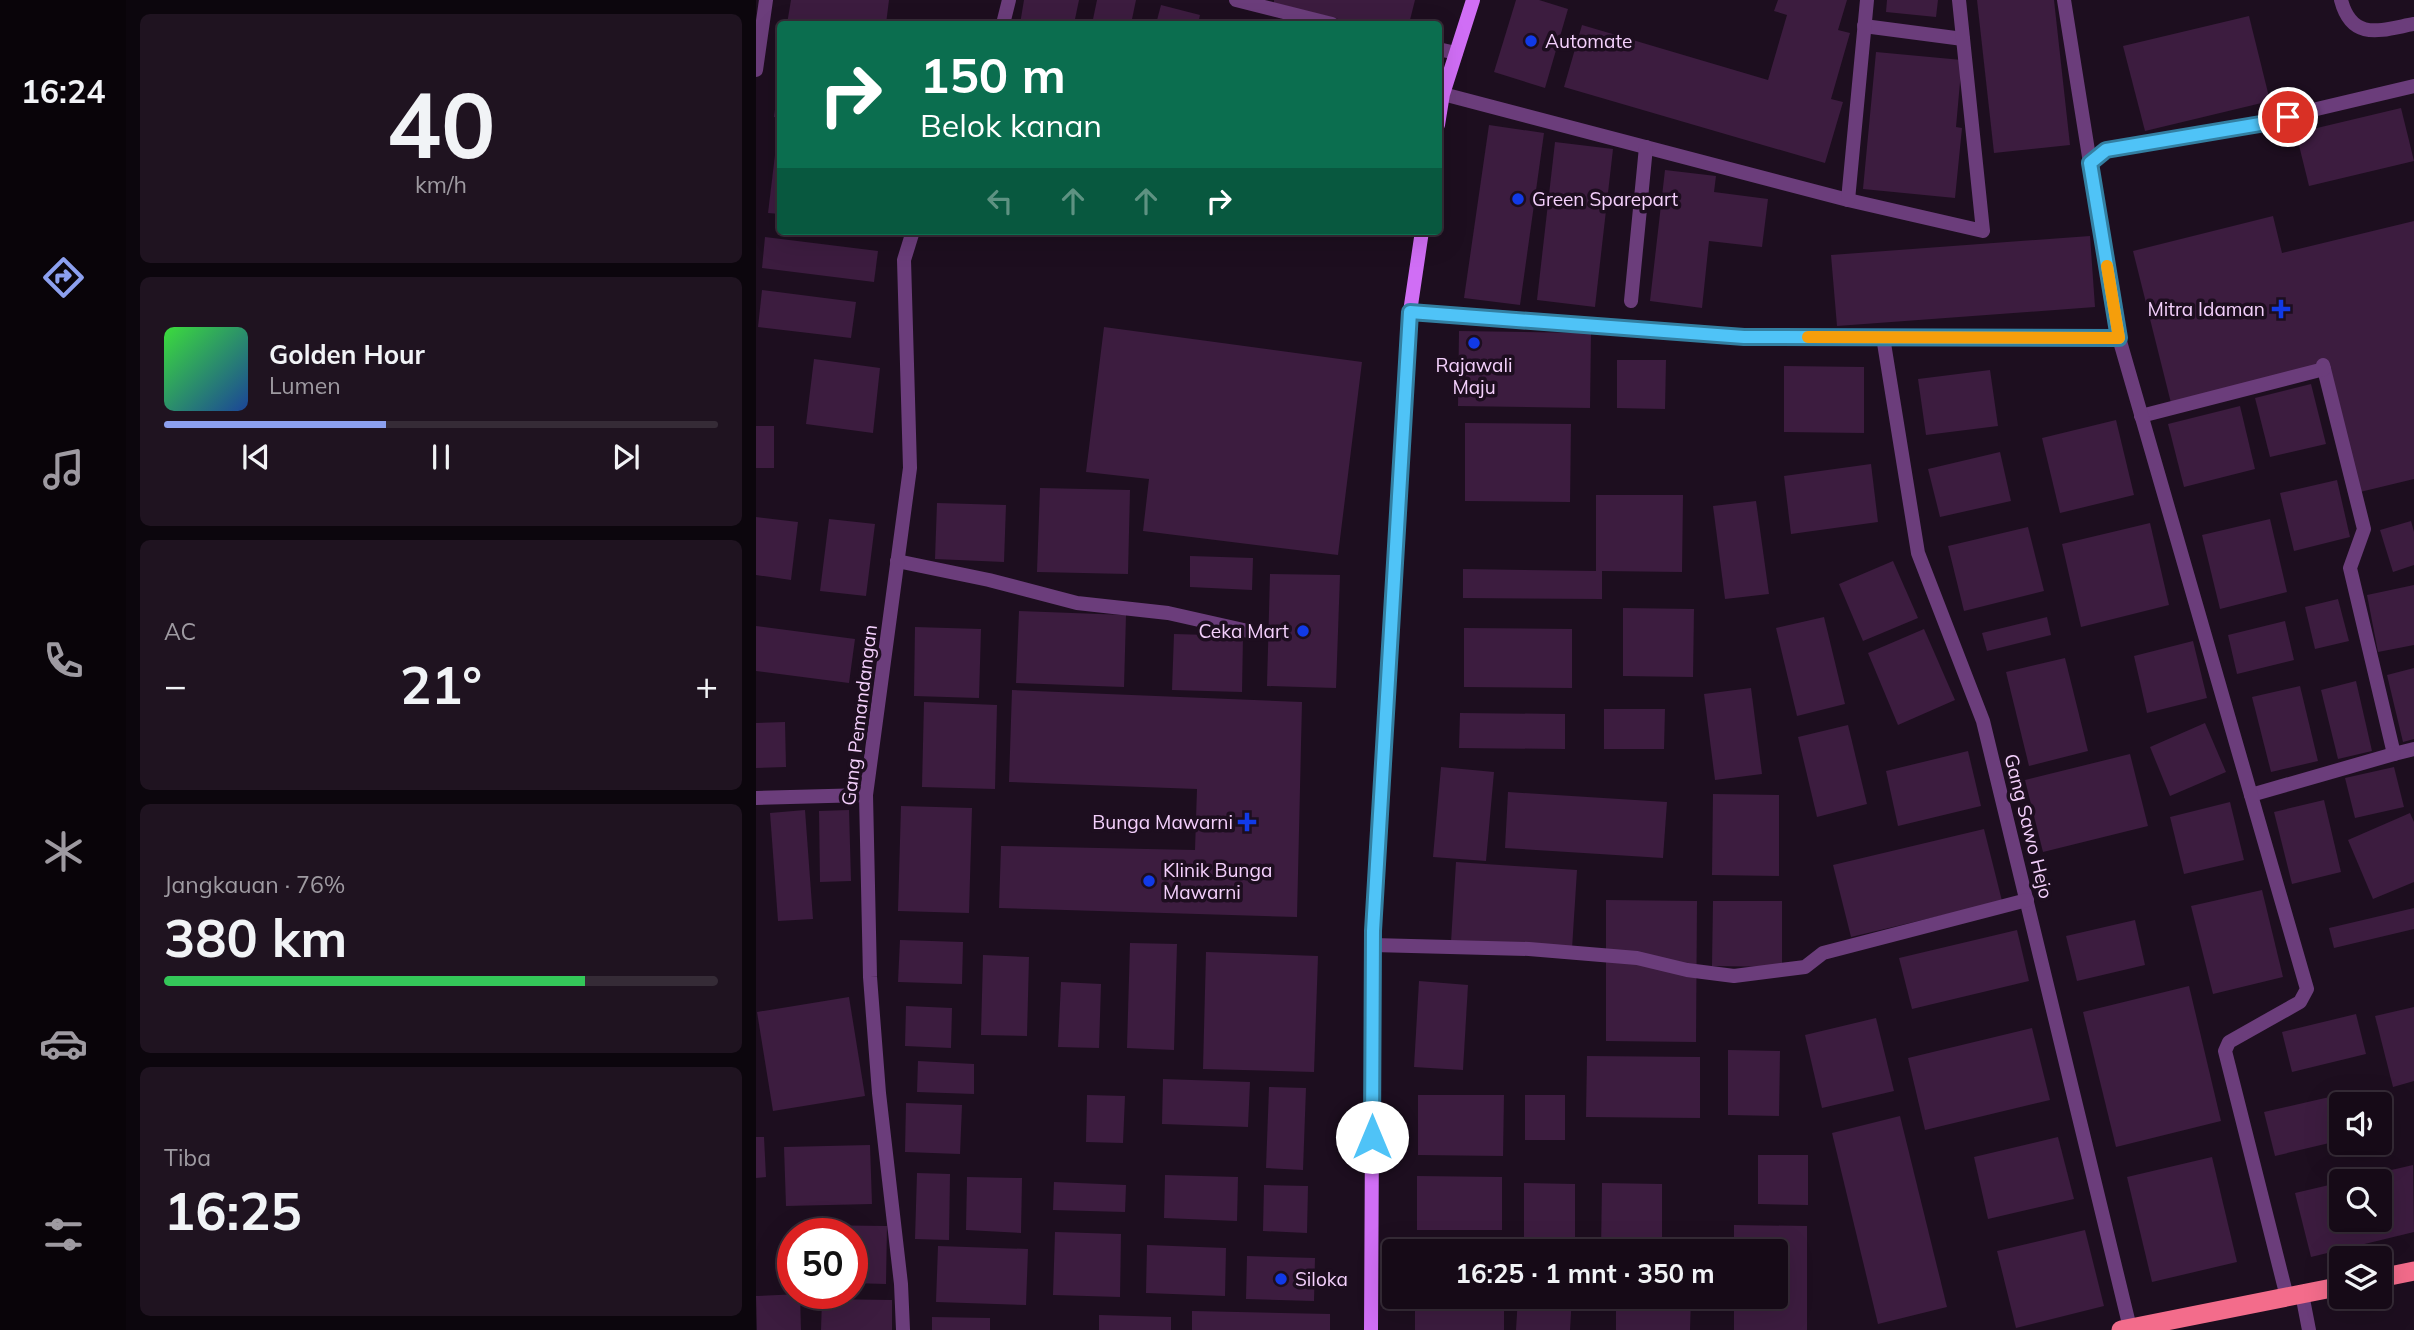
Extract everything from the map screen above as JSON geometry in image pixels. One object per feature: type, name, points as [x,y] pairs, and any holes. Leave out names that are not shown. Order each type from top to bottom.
[{"type":"highway","points":[[2392,1276],[2414,1271]]},
{"type":"highway","points":[[2126,1329],[2329,1289]]},
{"type":"main road","points":[[1442,100],[1473,0]]},
{"type":"main road","points":[[1371,1330],[1373,945],[1410,312],[1421,235]]},
{"type":"street","points":[[756,70],[766,0]]},
{"type":"street","points":[[1004,21],[1009,0]]},
{"type":"street","points":[[1236,0],[1320,21]]},
{"type":"street","points":[[1848,200],[1867,0]]},
{"type":"street","points":[[1443,94],[1848,200],[1983,231],[1959,0]]},
{"type":"street","points":[[2064,0],[2119,338],[2308,989],[2300,1002],[2229,1042],[2225,1051],[2294,1296],[2309,1330]]},
{"type":"street","points":[[2341,0],[2344,12],[2354,25],[2368,32],[2414,24]]},
{"type":"street","points":[[1864,26],[1963,39]]},
{"type":"street","points":[[1442,50],[1456,53]]},
{"type":"street","points":[[2090,163],[2106,150],[2272,122],[2414,86]]},
{"type":"street","points":[[1631,301],[1646,147]]},
{"type":"street","name":"Gang Pemandangan","points":[[903,1330],[901,1284],[879,1093],[870,977],[866,795],[910,468],[904,260],[912,235]]},
{"type":"street","points":[[1410,312],[1744,337],[2119,338]]},
{"type":"street","name":"Gang Sawo Hejo","points":[[1883,337],[1918,554],[1983,721],[2126,1329]]},
{"type":"street","points":[[2141,416],[2324,367],[2364,529],[2350,568],[2394,754]]},
{"type":"street","points":[[897,561],[989,580],[1077,603],[1168,613],[1248,631]]},
{"type":"street","points":[[2251,795],[2414,749]]},
{"type":"street","points":[[756,798],[866,795]]},
{"type":"street","points":[[1373,945],[1529,949],[1637,958],[1687,970],[1734,976],[1805,967],[1823,953],[2027,900]]},
{"type":"building","points":[[791,0],[889,0],[886,21],[788,21]]},
{"type":"building","points":[[1024,0],[1079,0],[1075,21],[1020,21]]},
{"type":"building","points":[[1097,0],[1136,0],[1132,21],[1093,21]]},
{"type":"building","points":[[1274,0],[1415,0],[1410,21],[1346,21],[1274,3]]},
{"type":"building","name":"Automate","points":[[1516,0],[1539,0],[1568,9],[1545,88],[1494,72]]},
{"type":"building","points":[[1778,0],[1847,0],[1838,30],[1850,33],[1831,99],[1843,102],[1825,163],[1564,87],[1582,25],[1768,80],[1787,15],[1774,11]]},
{"type":"building","points":[[1887,0],[1938,0],[1936,17],[1886,12]]},
{"type":"building","points":[[1977,0],[2054,0],[2070,145],[1994,153]]},
{"type":"building","points":[[1161,5],[1200,15],[1199,21],[1157,21]]},
{"type":"building","points":[[2249,16],[2270,101],[2145,131],[2123,46]]},
{"type":"building","points":[[1876,52],[1962,60],[1956,127],[1962,128],[1955,198],[1863,189]]},
{"type":"building","points":[[777,95],[777,118],[774,117]]},
{"type":"building","points":[[2401,108],[2414,161],[2309,186],[2296,133]]},
{"type":"building","points":[[1489,125],[1544,133],[1520,305],[1464,298]]},
{"type":"building","points":[[1555,142],[1613,149],[1595,307],[1537,300]]},
{"type":"building","points":[[775,155],[777,155],[777,214],[768,213]]},
{"type":"building","points":[[1665,170],[1716,176],[1714,192],[1768,199],[1762,247],[1709,241],[1702,308],[1650,301]]},
{"type":"building","name":"Mitra Idaman","points":[[2273,216],[2282,253],[2414,221],[2414,479],[2360,492],[2328,364],[2171,403],[2133,251]]},
{"type":"building","points":[[2090,236],[2095,307],[1837,326],[1831,255]]},
{"type":"building","points":[[765,237],[878,251],[874,282],[762,268]]},
{"type":"building","points":[[762,290],[856,302],[851,338],[758,327]]},
{"type":"building","points":[[1104,327],[1362,362],[1338,555],[1143,531],[1149,479],[1086,472]]},
{"type":"building","points":[[1459,331],[1591,333],[1590,408],[1458,406]]},
{"type":"building","points":[[814,359],[880,368],[873,433],[806,424]]},
{"type":"building","points":[[1617,360],[1666,360],[1665,409],[1617,408]]},
{"type":"building","points":[[1784,366],[1864,367],[1864,433],[1784,432]]},
{"type":"building","points":[[1990,370],[1998,426],[1926,435],[1918,379]]},
{"type":"building","points":[[2311,384],[2326,444],[2270,457],[2255,398]]},
{"type":"building","points":[[2240,406],[2255,469],[2184,487],[2168,424]]},
{"type":"building","points":[[2116,420],[2134,495],[2060,513],[2042,438]]},
{"type":"building","points":[[1465,423],[1571,424],[1570,502],[1465,501]]},
{"type":"building","points":[[756,426],[774,426],[774,468],[756,468]]},
{"type":"building","points":[[2000,452],[2011,501],[1940,517],[1928,469]]},
{"type":"building","points":[[1871,464],[1878,522],[1791,534],[1784,476]]},
{"type":"building","points":[[2337,480],[2350,537],[2294,551],[2280,493]]},
{"type":"building","points":[[1040,488],[1130,490],[1128,574],[1037,572]]},
{"type":"building","points":[[1596,495],[1683,495],[1682,572],[1602,571],[1602,599],[1463,598],[1463,569],[1596,571]]},
{"type":"building","points":[[1756,501],[1769,594],[1725,599],[1713,506]]},
{"type":"building","points":[[937,503],[1006,505],[1004,562],[935,559]]},
{"type":"building","points":[[756,517],[798,522],[791,580],[756,575]]},
{"type":"building","points":[[829,519],[875,524],[866,596],[820,591]]},
{"type":"building","points":[[2270,519],[2287,592],[2220,609],[2202,535]]},
{"type":"building","points":[[2411,521],[2414,532],[2414,565],[2393,572],[2380,530]]},
{"type":"building","points":[[2150,523],[2169,605],[2081,627],[2062,544]]},
{"type":"building","points":[[2028,527],[2044,591],[1964,611],[1948,546]]},
{"type":"building","points":[[1190,556],[1253,558],[1252,590],[1190,587]]},
{"type":"building","points":[[1893,561],[1918,618],[1863,641],[1839,584]]},
{"type":"building","name":"Ceka Mart","points":[[1270,574],[1340,575],[1336,688],[1267,686]]},
{"type":"building","points":[[2414,585],[2414,645],[2378,652],[2367,595]]},
{"type":"building","points":[[2338,599],[2349,641],[2315,649],[2305,607]]},
{"type":"building","points":[[1623,608],[1694,609],[1693,677],[1623,676]]},
{"type":"building","points":[[1019,611],[1126,615],[1124,687],[1016,683]]},
{"type":"building","points":[[1824,617],[1845,704],[1797,716],[1776,628]]},
{"type":"building","points":[[2047,617],[2051,635],[1987,651],[1982,633]]},
{"type":"building","points":[[2285,621],[2294,660],[2237,674],[2228,635]]},
{"type":"building","points":[[756,626],[855,639],[849,683],[756,671]]},
{"type":"building","points":[[915,627],[981,629],[979,698],[914,696]]},
{"type":"building","points":[[1464,628],[1572,629],[1572,688],[1464,687]]},
{"type":"building","points":[[1924,629],[1955,700],[1898,725],[1868,653]]},
{"type":"building","points":[[1174,634],[1243,636],[1242,692],[1172,690]]},
{"type":"building","points":[[2193,641],[2207,698],[2147,713],[2134,656]]},
{"type":"building","points":[[2065,658],[2088,751],[2029,766],[2006,672]]},
{"type":"building","points":[[2414,668],[2414,739],[2403,742],[2387,675]]},
{"type":"building","points":[[2356,681],[2372,751],[2338,759],[2321,690]]},
{"type":"building","points":[[2300,686],[2318,761],[2271,772],[2252,697]]},
{"type":"building","points":[[1751,688],[1762,774],[1715,780],[1704,694]]},
{"type":"building","points":[[1012,690],[1302,702],[1297,917],[999,908],[1001,846],[1195,850],[1197,789],[1009,782]]},
{"type":"building","points":[[924,702],[997,705],[995,789],[922,787]]},
{"type":"building","points":[[1604,709],[1665,709],[1664,749],[1604,749]]},
{"type":"building","points":[[1460,713],[1565,714],[1565,749],[1459,748]]},
{"type":"building","points":[[785,722],[786,767],[756,768],[756,723]]},
{"type":"building","points":[[2205,723],[2226,772],[2170,796],[2150,747]]},
{"type":"building","points":[[1848,725],[1867,804],[1817,817],[1798,737]]},
{"type":"building","points":[[1968,751],[1981,806],[1898,826],[1886,771]]},
{"type":"building","points":[[2130,754],[2148,826],[2043,852],[2025,780]]},
{"type":"building","points":[[1441,767],[1494,772],[1486,861],[1433,857]]},
{"type":"building","points":[[2394,767],[2404,807],[2355,818],[2345,778]]},
{"type":"building","points":[[1508,792],[1667,802],[1663,858],[1505,848]]},
{"type":"building","points":[[1713,794],[1779,795],[1779,876],[1712,875]]},
{"type":"building","points":[[2324,800],[2341,872],[2292,884],[2274,812]]},
{"type":"building","points":[[2230,802],[2244,860],[2184,874],[2170,817]]},
{"type":"building","points":[[901,806],[972,808],[969,913],[898,911]]},
{"type":"building","points":[[805,810],[813,919],[778,921],[770,813]]},
{"type":"building","points":[[849,810],[851,881],[820,882],[819,811]]},
{"type":"building","points":[[2410,813],[2414,822],[2414,882],[2373,899],[2348,840]]},
{"type":"building","points":[[1984,829],[2002,901],[1851,937],[1833,865]]},
{"type":"building","points":[[1456,862],[1577,870],[1572,949],[1451,942]]},
{"type":"building","points":[[2262,890],[2283,977],[2213,994],[2191,906]]},
{"type":"building","points":[[1606,900],[1697,901],[1696,1042],[1606,1041]]},
{"type":"building","points":[[1713,901],[1782,901],[1782,967],[1712,966]]},
{"type":"building","points":[[2414,908],[2414,929],[2334,948],[2329,928]]},
{"type":"building","points":[[2135,920],[2145,965],[2077,981],[2066,936]]},
{"type":"building","points":[[2017,930],[2029,981],[1912,1009],[1899,958]]},
{"type":"building","points":[[900,940],[963,942],[962,984],[898,982]]},
{"type":"building","points":[[1130,943],[1177,944],[1174,1050],[1127,1048]]},
{"type":"building","points":[[1206,952],[1318,956],[1314,1072],[1203,1069]]},
{"type":"building","points":[[983,955],[1029,957],[1027,1036],[981,1035]]},
{"type":"building","points":[[1419,981],[1468,985],[1463,1070],[1414,1067]]},
{"type":"building","points":[[1061,982],[1101,984],[1099,1048],[1058,1047]]},
{"type":"building","points":[[2189,986],[2221,1121],[2116,1147],[2083,1012]]},
{"type":"building","points":[[849,997],[865,1096],[773,1111],[757,1012]]},
{"type":"building","points":[[906,1006],[952,1008],[951,1048],[905,1046]]},
{"type":"building","points":[[2414,1007],[2414,1081],[2393,1087],[2375,1016]]},
{"type":"building","points":[[2356,1014],[2366,1054],[2292,1072],[2282,1032]]},
{"type":"building","points":[[1876,1018],[1894,1091],[1822,1108],[1805,1035]]},
{"type":"building","points":[[2032,1028],[2050,1100],[1925,1130],[1908,1058]]},
{"type":"building","points":[[1728,1050],[1780,1051],[1779,1116],[1728,1115]]},
{"type":"building","points":[[1587,1056],[1700,1057],[1700,1118],[1586,1117]]},
{"type":"building","points":[[918,1061],[974,1064],[974,1094],[917,1092]]},
{"type":"building","points":[[1163,1079],[1250,1082],[1248,1127],[1162,1124]]},
{"type":"building","points":[[1269,1087],[1306,1088],[1303,1170],[1266,1168]]},
{"type":"building","points":[[1087,1095],[1125,1096],[1123,1143],[1086,1142]]},
{"type":"building","points":[[1418,1095],[1504,1095],[1503,1156],[1418,1155]]},
{"type":"building","points":[[1525,1095],[1565,1095],[1565,1140],[1525,1140]]},
{"type":"building","points":[[2329,1097],[2329,1143],[2275,1156],[2264,1112]]},
{"type":"building","points":[[906,1103],[962,1105],[960,1154],[905,1152]]},
{"type":"building","points":[[1900,1116],[1947,1307],[1878,1324],[1832,1133]]},
{"type":"building","points":[[756,1137],[764,1137],[766,1177],[756,1178]]},
{"type":"building","points":[[2058,1137],[2074,1199],[1988,1219],[1974,1157]]},
{"type":"building","points":[[870,1145],[872,1204],[786,1206],[784,1147]]},
{"type":"building","points":[[1758,1155],[1808,1155],[1808,1205],[1758,1204]]},
{"type":"building","points":[[2212,1157],[2237,1262],[2152,1282],[2127,1177]]},
{"type":"building","points":[[2413,1165],[2414,1232],[2356,1246],[2329,1246],[2329,1253],[2311,1257],[2295,1193],[2329,1185],[2329,1232],[2392,1232],[2392,1170]]},
{"type":"building","points":[[917,1173],[950,1174],[949,1240],[915,1239]]},
{"type":"building","points":[[1165,1175],[1238,1177],[1237,1221],[1164,1218]]},
{"type":"building","points":[[1417,1176],[1502,1177],[1502,1230],[1417,1230]]},
{"type":"building","points":[[967,1177],[1022,1178],[1021,1233],[966,1230]]},
{"type":"building","points":[[1054,1182],[1126,1185],[1125,1212],[1053,1210]]},
{"type":"building","points":[[1524,1183],[1575,1184],[1575,1239],[1524,1239]]},
{"type":"building","points":[[1602,1183],[1662,1184],[1662,1239],[1601,1239]]},
{"type":"building","points":[[1264,1185],[1308,1186],[1307,1233],[1263,1231]]},
{"type":"building","points":[[1734,1225],[1807,1226],[1807,1330],[1734,1330],[1734,1309],[1788,1309],[1788,1239],[1734,1239]]},
{"type":"building","points":[[868,1226],[887,1226],[886,1284],[868,1283]]},
{"type":"building","points":[[2085,1230],[2104,1306],[2016,1328],[1997,1251]]},
{"type":"building","points":[[1055,1232],[1121,1234],[1120,1297],[1053,1295]]},
{"type":"building","points":[[1147,1245],[1226,1248],[1225,1296],[1146,1293]]},
{"type":"building","points":[[938,1246],[1028,1249],[1026,1305],[936,1302]]},
{"type":"building","name":"Siloka","points":[[1247,1256],[1315,1258],[1314,1301],[1246,1299]]},
{"type":"building","points":[[777,1295],[777,1309],[800,1309],[801,1330],[757,1330],[756,1296]]},
{"type":"building","points":[[868,1300],[892,1300],[892,1330],[821,1330],[822,1309],[868,1309]]},
{"type":"building","points":[[1517,1309],[1571,1309],[1570,1330],[1516,1330]]},
{"type":"building","points":[[1616,1309],[1691,1309],[1690,1330],[1616,1330]]},
{"type":"building","points":[[1415,1310],[1504,1310],[1504,1330],[1415,1330]]},
{"type":"building","points":[[1192,1311],[1330,1314],[1330,1330],[1192,1330]]},
{"type":"building","points":[[1099,1315],[1171,1317],[1171,1330],[1099,1330]]},
{"type":"building","points":[[932,1317],[990,1318],[990,1330],[932,1330]]},
{"type":"slow traffic","points":[[1808,337],[2119,338],[2107,266]]},
{"type":"place","name":"Automate","points":[[1531,41]]},
{"type":"place","name":"Green Sparepart","points":[[1518,199]]},
{"type":"place","name":"Mitra Idaman","points":[[2281,309]]},
{"type":"place","name":"Rajawali Maju","points":[[1474,343]]},
{"type":"place","name":"Ceka Mart","points":[[1303,631]]},
{"type":"place","name":"Bunga Mawarni","points":[[1247,822]]},
{"type":"place","name":"Klinik Bunga Mawarni","points":[[1149,881]]},
{"type":"place","name":"Siloka","points":[[1281,1279]]},
{"type":"route","points":[[1372,1137],[1373,931],[1410,312],[1744,337],[2119,338],[2090,163],[2106,150],[2288,117]]}]
